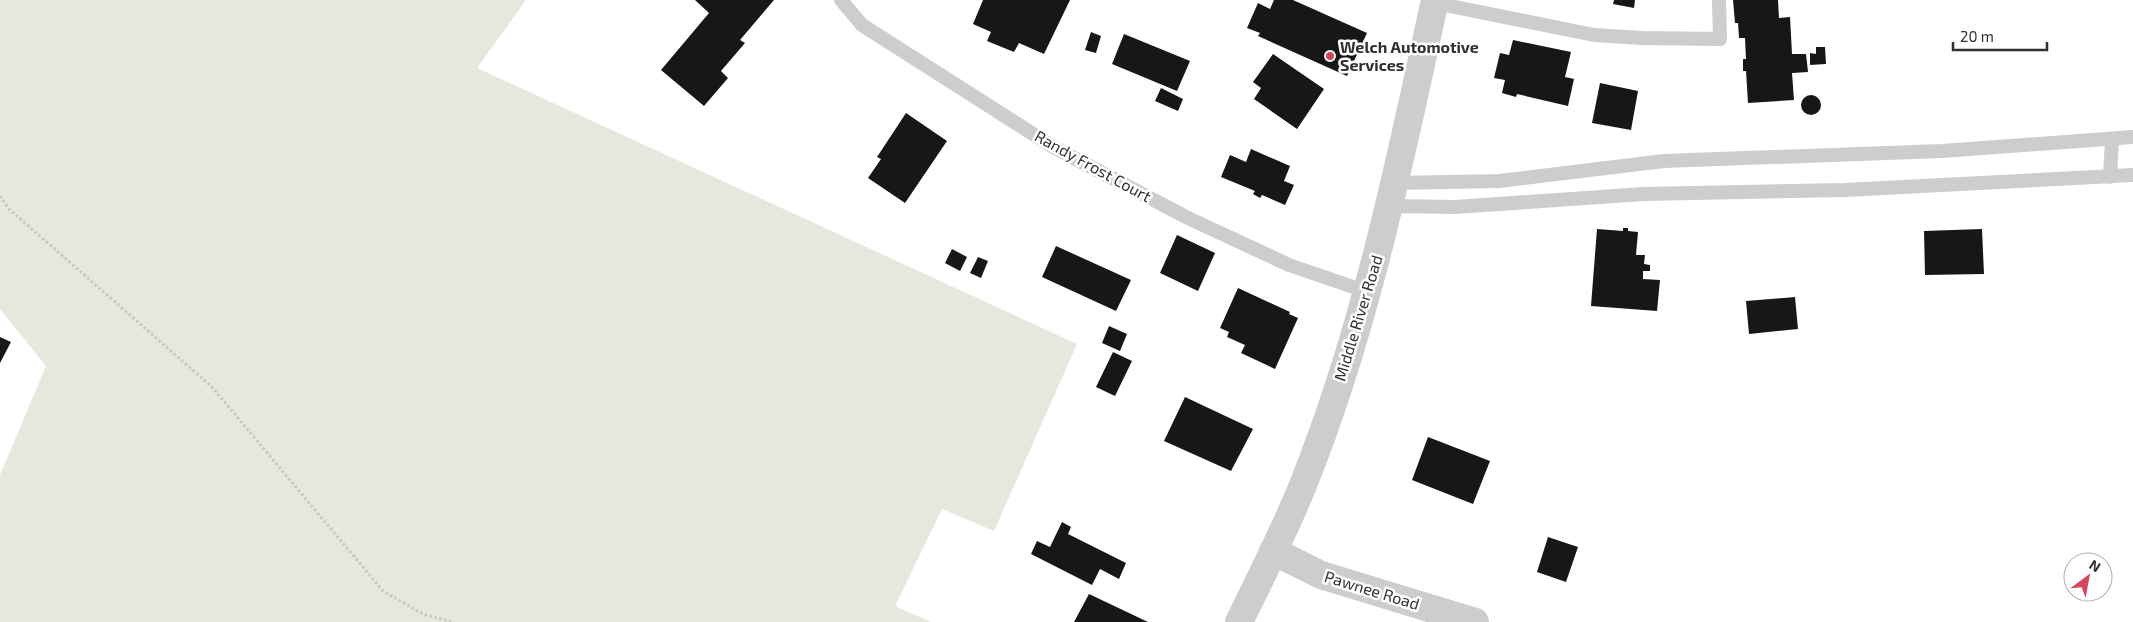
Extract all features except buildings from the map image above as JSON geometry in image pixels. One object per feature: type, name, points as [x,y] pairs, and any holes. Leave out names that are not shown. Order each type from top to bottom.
[{"type":"street","name":"Middle River Road","points":[[1239,622],[1303,486],[1368,292],[1392,194],[1431,1]]},
{"type":"street","name":"Pawnee Road","points":[[1273,551],[1321,575],[1474,622]]},
{"type":"lane","name":"Randy Frost Court","points":[[841,0],[862,24],[1055,148],[1188,218],[1290,265],[1368,292]]},
{"type":"lane","points":[[1431,1],[1594,34],[1642,38],[1720,39],[1719,0]]},
{"type":"lane","points":[[1392,194],[1664,161],[1932,152],[2133,137]]},
{"type":"lane","points":[[2110,177],[2112,140]]},
{"type":"lane","points":[[1392,194],[1455,207],[1644,194],[1845,190],[2133,175]]},
{"type":"path","points":[[0,196],[16,215],[212,387],[383,591],[425,615],[453,622]]},
{"type":"shaded area","points":[[0,0],[526,0],[477,68],[1077,344],[994,531],[942,509],[895,606],[931,622],[0,622],[0,475],[46,366],[0,309]]},
{"type":"place","name":"Welch Automotive Services","points":[[1330,56]]}]
